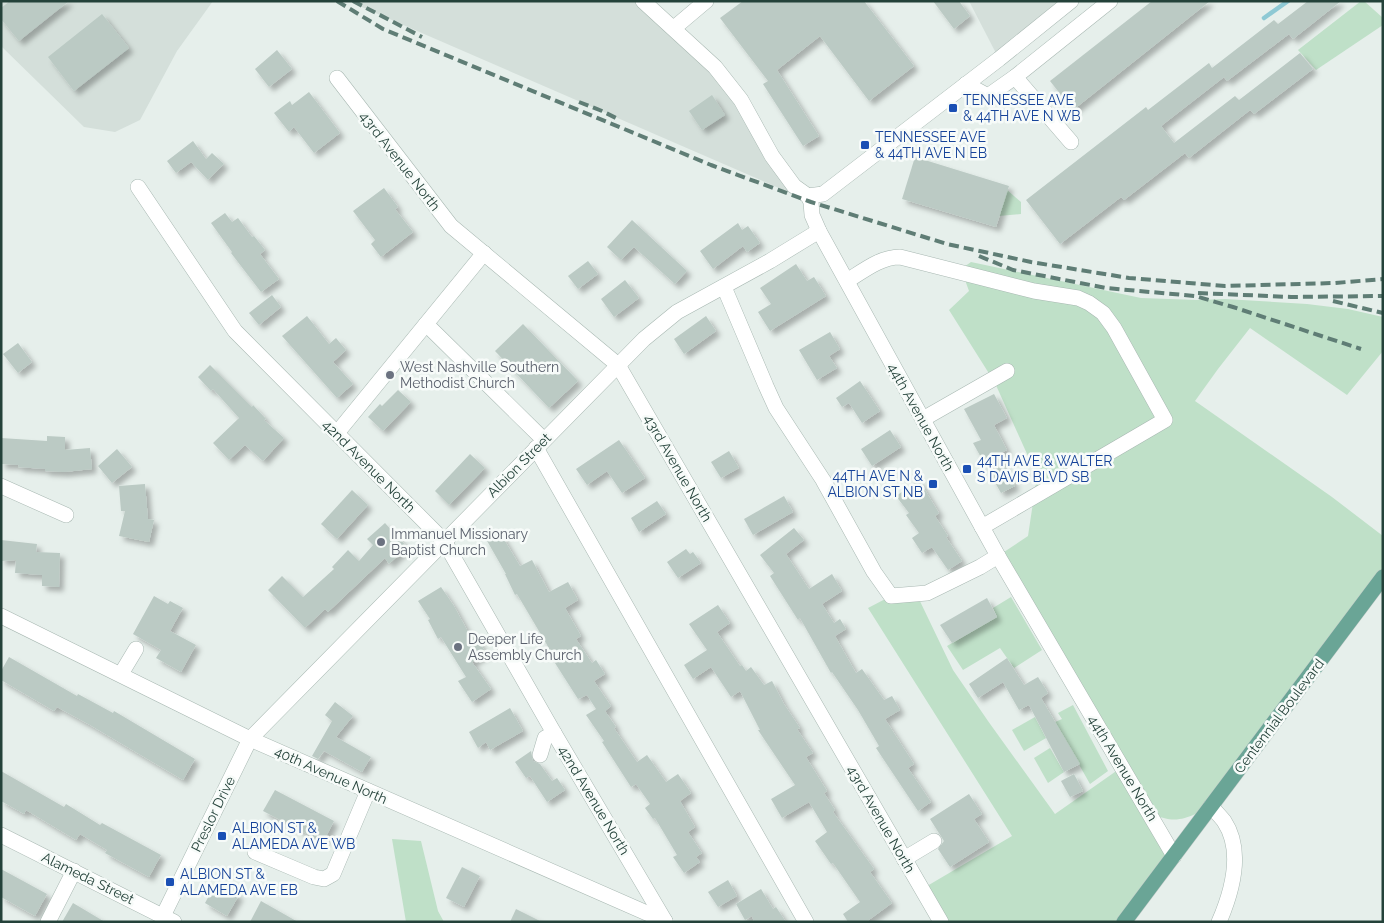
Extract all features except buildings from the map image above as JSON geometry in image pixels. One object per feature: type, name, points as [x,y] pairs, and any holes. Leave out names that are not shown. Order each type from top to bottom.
[{"type":"main road","name":"Centennial Boulevard","points":[[1124,922],[1383,577]]},
{"type":"street","points":[[643,1],[715,67],[741,100],[772,156],[794,186],[808,196],[823,194],[1072,1]]},
{"type":"street","points":[[674,28],[706,1]]},
{"type":"street","points":[[966,84],[988,96],[1015,77],[1110,1]]},
{"type":"street","points":[[1015,77],[1071,142]]},
{"type":"street","name":"43rd Avenue North","points":[[337,78],[451,226],[618,365],[940,922]]},
{"type":"street","name":"42nd Avenue North","points":[[138,187],[235,332],[444,541],[554,733],[666,921]]},
{"type":"street","name":"44th Avenue North","points":[[808,196],[811,202],[812,214],[819,230],[998,556],[1174,856]]},
{"type":"street","name":"Albion Street","points":[[250,739],[644,339],[677,312],[819,230]]},
{"type":"street","points":[[337,434],[484,253]]},
{"type":"street","points":[[847,281],[882,261],[900,258],[1034,291],[1078,298],[1103,313],[1114,328],[1165,420],[982,527]]},
{"type":"street","points":[[724,286],[776,408],[822,480],[874,572],[891,596],[927,593],[998,556]]},
{"type":"street","points":[[426,324],[540,444],[806,922]]},
{"type":"street","points":[[923,420],[1007,371]]},
{"type":"street","points":[[1,486],[66,515]]},
{"type":"street","name":"40th Avenue North","points":[[1,616],[250,739],[666,921]]},
{"type":"street","points":[[121,674],[136,649]]},
{"type":"street","points":[[540,755],[546,738],[554,733]]},
{"type":"street","name":"Preslor Drive","points":[[169,919],[250,739]]},
{"type":"street","points":[[255,852],[314,877],[324,879],[333,874],[368,791]]},
{"type":"street","points":[[1211,806],[1224,822],[1231,836],[1235,870],[1229,894],[1218,922]]},
{"type":"street","name":"Alameda Street","points":[[1,835],[169,919]]},
{"type":"street","points":[[904,859],[934,841]]},
{"type":"street","points":[[48,922],[74,871]]},
{"type":"shaded area","points":[[1,1],[213,1],[177,51],[140,120],[115,132],[84,127],[1,46]]},
{"type":"shaded area","points":[[348,1],[644,1],[715,67],[811,202]]},
{"type":"shaded area","points":[[969,1],[1076,1],[999,59]]},
{"type":"green space","points":[[1361,1],[1364,1],[1383,18],[1383,25],[1316,70],[1298,50]]},
{"type":"green space","points":[[1006,189],[1021,202],[1021,214],[999,216]]},
{"type":"green space","points":[[971,262],[1141,298],[1225,299],[1307,304],[1348,309],[1383,317],[1383,351],[1347,395],[1250,328],[1195,401],[1332,497],[1383,536],[1383,577],[1198,813],[1174,820],[1150,814],[1174,856],[1124,922],[941,922],[922,889],[1012,836],[868,608],[891,596],[917,595],[953,670],[1055,814],[1122,767],[998,556],[1028,536],[1037,476],[995,383],[949,310],[969,291],[961,269]]},
{"type":"green space","points":[[1011,597],[1042,650],[1014,668],[1000,648],[963,670],[947,646],[997,617],[993,608]]},
{"type":"green space","points":[[1073,705],[1108,771],[1090,784],[1055,722],[1062,719],[1058,713]]},
{"type":"green space","points":[[1035,717],[1046,738],[1024,751],[1012,730]]},
{"type":"green space","points":[[1050,748],[1064,772],[1048,783],[1034,758]]},
{"type":"green space","points":[[392,839],[421,841],[438,911],[444,922],[406,922]]},
{"type":"waterway","points":[[1264,18],[1288,1]]},
{"type":"railway","points":[[337,1],[383,29],[711,165],[811,202],[947,244],[1031,262],[1129,278],[1225,286],[1335,283],[1383,279]]},
{"type":"railway","points":[[353,1],[422,37]]},
{"type":"railway","points":[[579,102],[618,119]]},
{"type":"railway","points":[[979,256],[1013,270],[1106,288],[1195,296],[1361,349]]},
{"type":"railway","points":[[1198,293],[1291,297],[1383,296]]},
{"type":"railway","points":[[1333,301],[1383,313]]},
{"type":"place","name":"TENNESSEE AVE & 44TH AVE N WB","points":[[953,108]]},
{"type":"place","name":"TENNESSEE AVE & 44TH AVE N EB","points":[[865,145]]},
{"type":"place","name":"West Nashville Southern Methodist Church","points":[[390,375]]},
{"type":"place","name":"44TH AVE & WALTER S DAVIS BLVD SB","points":[[967,469]]},
{"type":"place","name":"44TH AVE N & ALBION ST NB","points":[[933,484]]},
{"type":"place","name":"Immanuel Missionary Baptist Church","points":[[381,542]]},
{"type":"place","name":"Deeper Life Assembly Church","points":[[458,647]]},
{"type":"place","name":"ALBION ST & ALAMEDA AVE WB","points":[[222,836]]},
{"type":"place","name":"ALBION ST & ALAMEDA AVE EB","points":[[170,882]]}]
